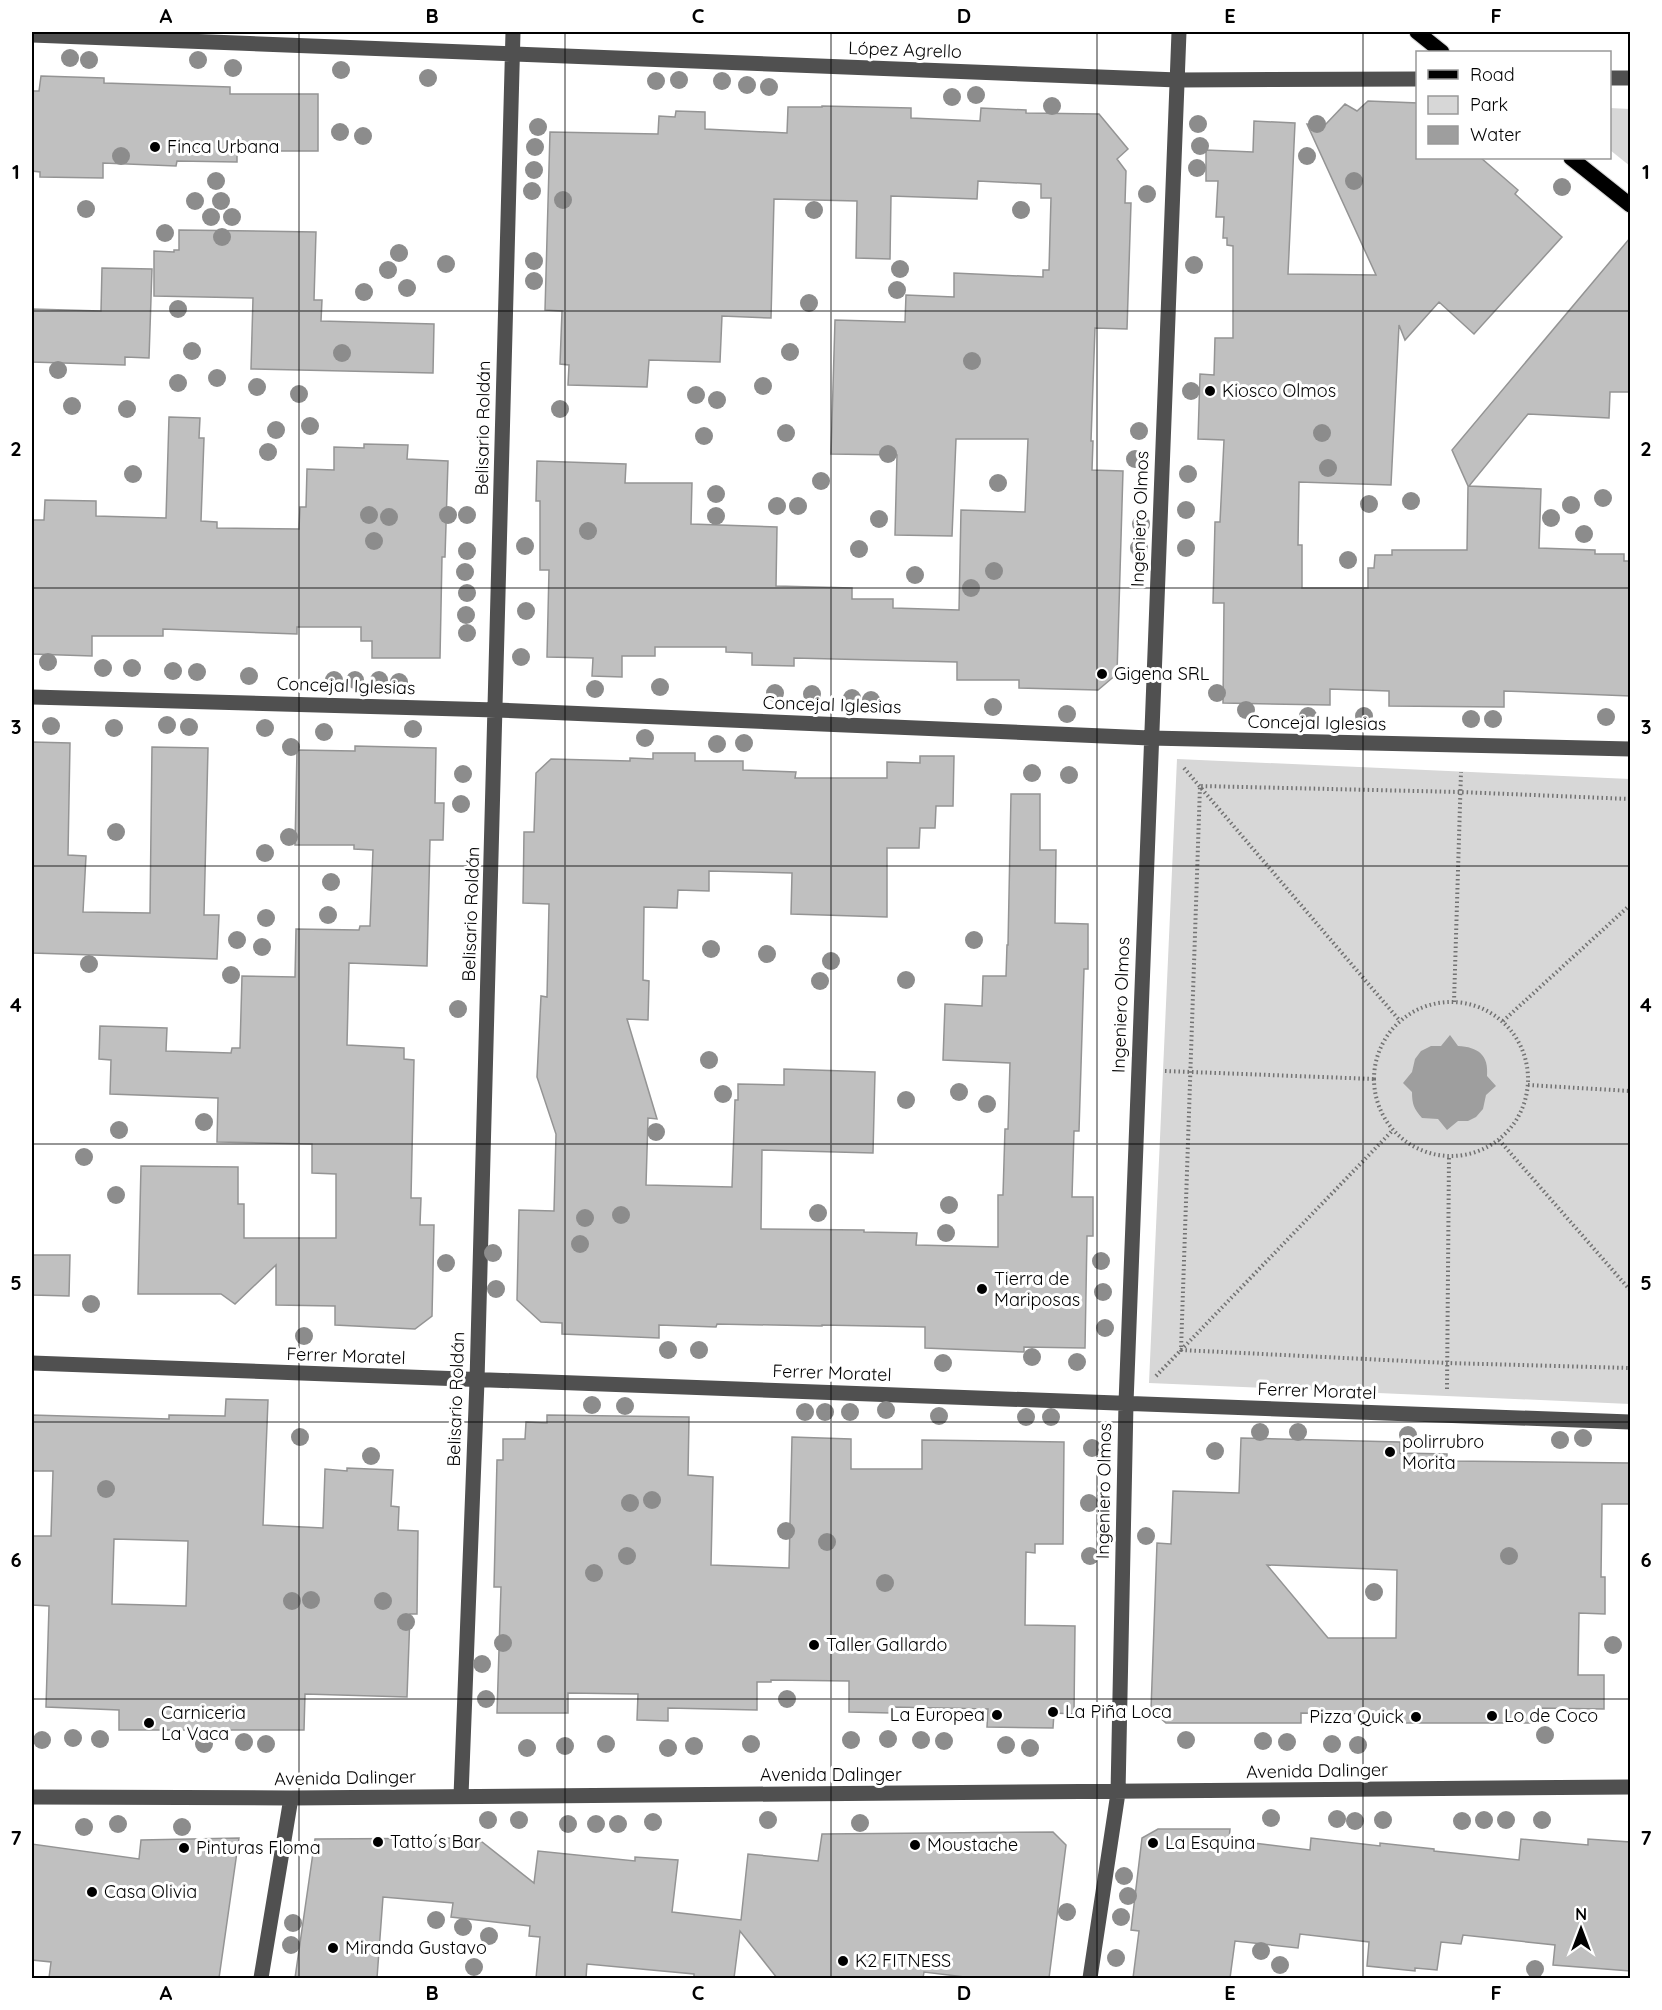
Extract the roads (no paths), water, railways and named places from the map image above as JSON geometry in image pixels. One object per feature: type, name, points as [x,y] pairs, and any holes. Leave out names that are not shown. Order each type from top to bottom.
[{"type":"main road","points":[[1417,32],[1442,51]]},
{"type":"main road","points":[[1572,159],[1630,205]]},
{"type":"street","name":"Belisario Roldán","points":[[461,1797],[477,1381],[513,32]]},
{"type":"street","name":"Ingeniero Olmos","points":[[1090,1978],[1118,1793],[1126,1403],[1179,32]]},
{"type":"street","name":"López Agrello","points":[[32,35],[1178,80],[1416,79]]},
{"type":"street","points":[[1611,78],[1630,78]]},
{"type":"street","name":"Concejal Iglesias","points":[[32,697],[496,710],[1177,739],[1630,749]]},
{"type":"street","name":"Ferrer Moratel","points":[[32,1363],[1630,1422]]},
{"type":"street","name":"Avenida Dalinger","points":[[32,1797],[291,1798],[1118,1793],[1630,1787]]},
{"type":"street","points":[[261,1978],[291,1798]]},
{"type":"water","points":[[1450,1035],[1458,1046],[1471,1048],[1481,1054],[1486,1063],[1487,1076],[1496,1086],[1486,1095],[1483,1109],[1476,1117],[1468,1121],[1458,1121],[1447,1130],[1438,1119],[1422,1118],[1414,1106],[1412,1092],[1403,1083],[1412,1072],[1415,1059],[1421,1051],[1431,1046],[1441,1046]]},
{"type":"place","name":"Finca Urbana","points":[[155,147]]},
{"type":"place","name":"Kiosco Olmos","points":[[1210,391]]},
{"type":"place","name":"Gigena SRL","points":[[1102,674]]},
{"type":"place","name":"Tierra de Mariposas","points":[[982,1289]]},
{"type":"place","name":"polirrubro Morita","points":[[1390,1452]]},
{"type":"place","name":"Taller Gallardo","points":[[814,1645]]},
{"type":"place","name":"La Piña Loca","points":[[1053,1712]]},
{"type":"place","name":"La Europea","points":[[997,1715]]},
{"type":"place","name":"Lo de Coco","points":[[1492,1716]]},
{"type":"place","name":"Pizza Quick","points":[[1416,1717]]},
{"type":"place","name":"Carniceria La Vaca","points":[[149,1723]]},
{"type":"place","name":"Tatto´s Bar","points":[[378,1842]]},
{"type":"place","name":"La Esquina","points":[[1153,1843]]},
{"type":"place","name":"Moustache","points":[[915,1845]]},
{"type":"place","name":"Pinturas Floma","points":[[184,1848]]},
{"type":"place","name":"Casa Olivia","points":[[92,1892]]},
{"type":"place","name":"Miranda Gustavo","points":[[333,1948]]},
{"type":"place","name":"K2 FITNESS","points":[[843,1961]]}]
